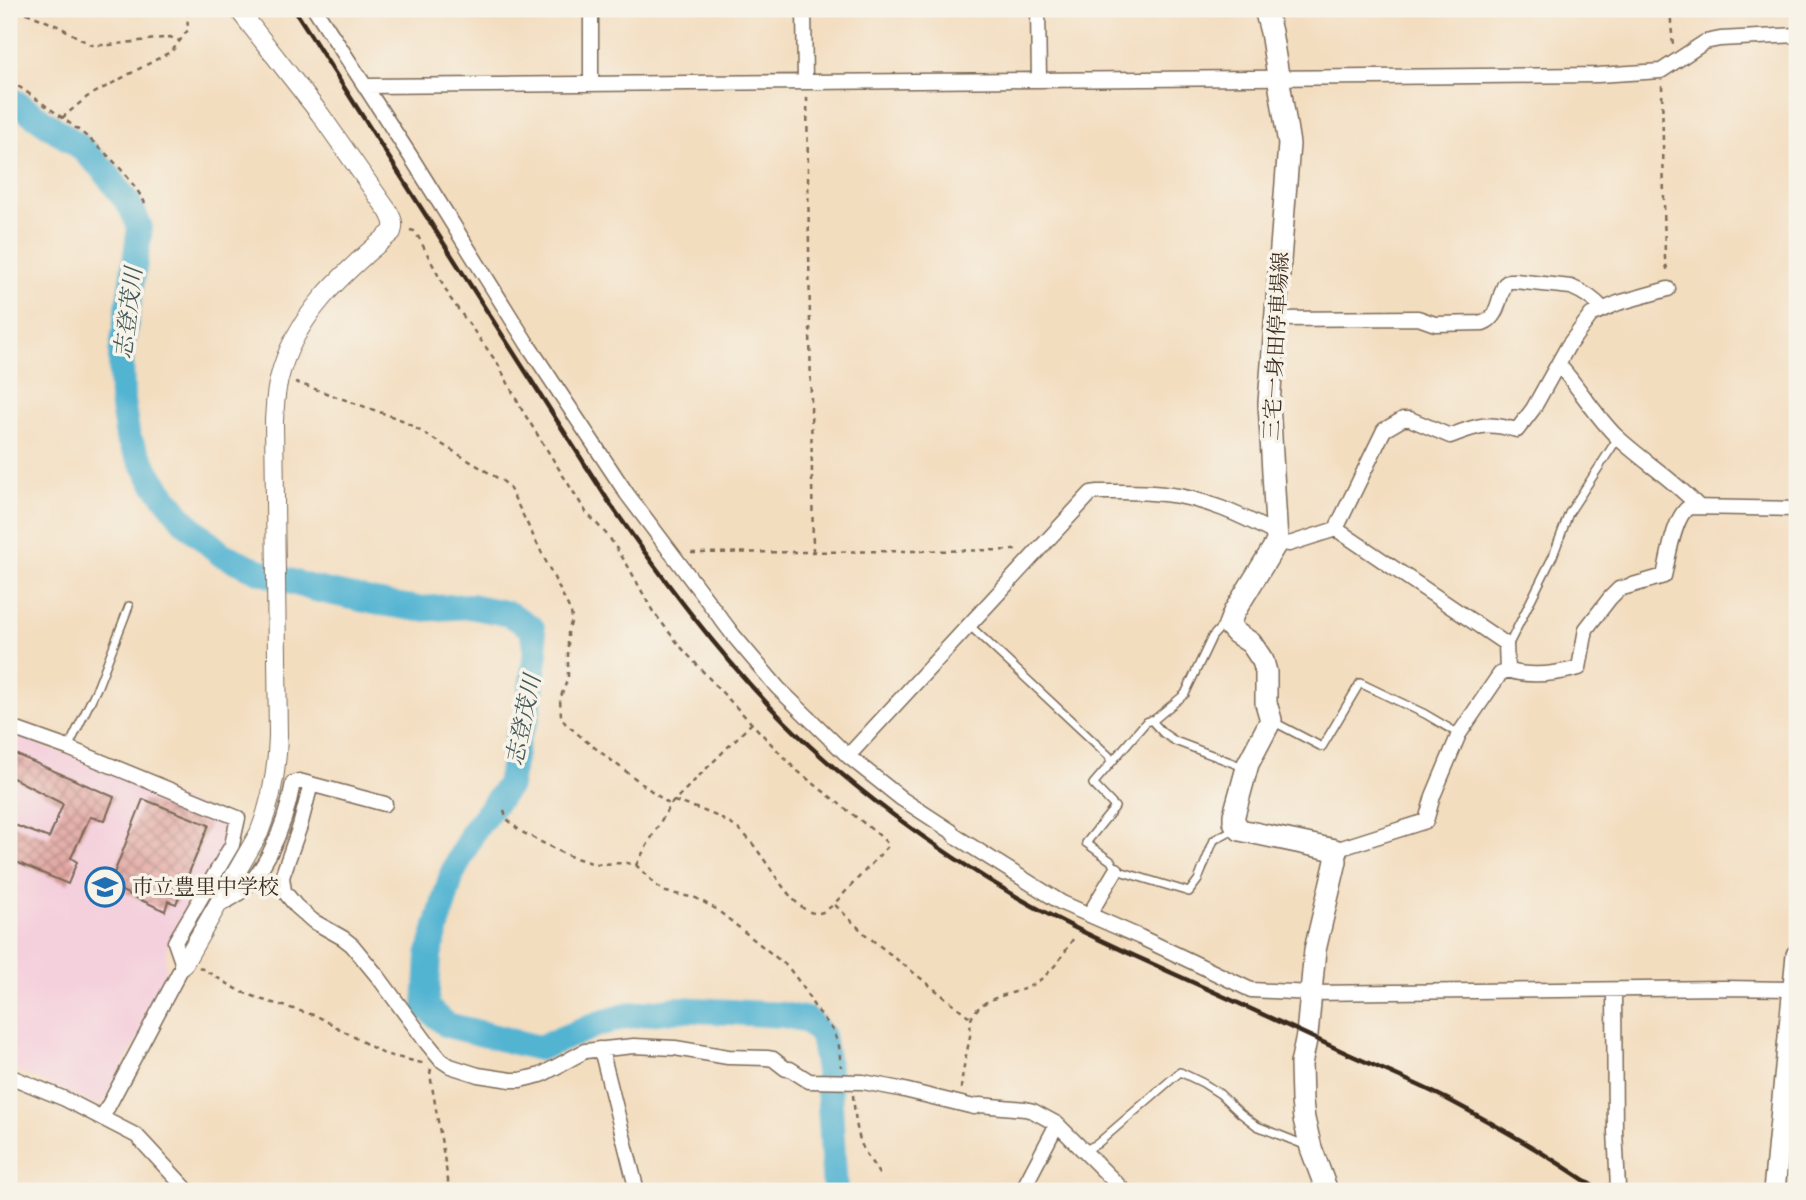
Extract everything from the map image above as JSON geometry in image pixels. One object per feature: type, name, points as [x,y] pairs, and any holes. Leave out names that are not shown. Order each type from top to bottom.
[{"type":"main road","name":"三宅一身田停車場線","points":[[1265,9],[1289,144],[1269,403],[1277,538]]},
{"type":"main road","points":[[1277,538],[1229,625],[1251,643],[1263,661],[1266,672],[1266,703],[1271,720],[1247,769],[1234,822],[1240,830],[1335,850],[1336,861],[1315,950],[1307,1035],[1301,1064],[1302,1101],[1311,1148],[1326,1191]]},
{"type":"main road","points":[[1774,1191],[1797,956]]},
{"type":"street","points":[[102,1118],[184,962],[259,832],[274,785],[278,736],[274,421],[279,377],[286,354],[324,294],[394,227],[388,211],[320,114],[238,9]]},
{"type":"street","points":[[315,9],[626,494],[756,663],[848,756],[902,799],[956,836],[1062,903],[1251,989],[1312,993],[1794,989]]},
{"type":"street","points":[[591,9],[591,84]]},
{"type":"street","points":[[804,9],[806,82]]},
{"type":"street","points":[[1038,9],[1039,80]]},
{"type":"street","points":[[365,86],[1598,75],[1661,71],[1705,43],[1713,41],[1797,36]]},
{"type":"street","points":[[1276,319],[1418,318],[1435,324],[1483,323],[1493,318],[1505,284],[1509,281],[1571,287],[1597,302],[1603,309]]},
{"type":"street","points":[[848,756],[1091,494],[1163,494],[1181,497],[1244,516],[1289,544],[1336,529],[1384,430],[1403,419],[1410,419],[1450,436],[1482,425],[1517,430],[1533,409],[1577,332],[1591,315],[1668,289]]},
{"type":"street","points":[[1558,364],[1603,422],[1683,489],[1699,507]]},
{"type":"street","points":[[1335,850],[1426,821],[1433,796],[1459,734],[1500,674],[1507,670],[1519,674],[1557,674],[1579,668],[1586,629],[1619,589],[1664,576],[1684,510],[1689,507],[1797,509]]},
{"type":"street","points":[[1336,529],[1506,644],[1507,670]]},
{"type":"street","points":[[9,727],[68,748],[238,818],[232,845],[175,942],[184,962]]},
{"type":"street","points":[[218,904],[240,893],[265,860],[285,816],[293,783],[299,781],[385,804]]},
{"type":"street","points":[[311,784],[282,877],[284,891],[313,921],[352,945],[410,1022],[441,1060],[450,1066],[478,1075],[520,1080],[541,1075],[577,1054],[634,1046],[653,1046],[728,1057],[773,1059],[810,1082],[846,1081],[890,1087],[974,1107],[980,1105],[1033,1111],[1057,1124],[1124,1191]]},
{"type":"street","points":[[1090,915],[1116,870]]},
{"type":"street","points":[[1611,1191],[1618,1187],[1614,990]]},
{"type":"street","points":[[599,1049],[637,1191]]},
{"type":"street","points":[[9,1076],[65,1099],[137,1136],[188,1191]]},
{"type":"street","points":[[1023,1191],[1057,1124]]},
{"type":"lane","points":[[1506,644],[1510,642],[1553,556],[1569,513],[1618,437]]},
{"type":"lane","points":[[68,748],[98,685],[129,606]]},
{"type":"lane","points":[[969,625],[1109,756],[1111,763]]},
{"type":"lane","points":[[1229,625],[1220,628],[1212,637],[1185,694],[1146,722],[1093,785],[1115,807],[1086,843],[1111,861],[1116,870],[1189,892],[1198,880],[1214,840],[1237,828]]},
{"type":"lane","points":[[1271,720],[1322,747],[1360,683],[1459,734]]},
{"type":"lane","points":[[1151,720],[1175,741],[1247,769]]},
{"type":"lane","points":[[1085,1150],[1097,1144],[1180,1072],[1220,1094],[1257,1126],[1311,1148]]},
{"type":"path","points":[[17,9],[60,27],[91,45],[170,37],[180,41]]},
{"type":"path","points":[[62,118],[87,97],[172,51],[188,30],[187,9]]},
{"type":"path","points":[[1670,9],[1671,40],[1676,61]]},
{"type":"path","points":[[1661,71],[1668,289]]},
{"type":"path","points":[[9,82],[22,88],[109,156],[134,183],[145,203]]},
{"type":"path","points":[[806,82],[813,552]]},
{"type":"path","points":[[394,227],[414,231],[419,238],[450,298],[498,364],[586,512],[609,537],[652,610],[679,645],[795,769],[889,845],[834,904],[824,912],[817,913],[802,907],[790,895],[753,843],[738,829],[704,810],[674,801]]},
{"type":"path","points":[[279,377],[402,421],[504,482],[510,489],[571,612],[568,678],[560,698],[561,716],[565,723],[586,741],[670,805]]},
{"type":"path","points":[[671,553],[1037,550]]},
{"type":"path","points":[[636,865],[670,805],[752,723]]},
{"type":"path","points":[[504,810],[508,819],[520,831],[566,855],[595,864],[636,865],[666,892],[696,898],[716,909],[788,967],[833,1030],[861,1141],[881,1177]]},
{"type":"path","points":[[834,904],[866,935],[971,1018]]},
{"type":"path","points":[[980,1105],[962,1095],[960,1088],[971,1018],[984,1002],[1042,979],[1063,956],[1073,939]]},
{"type":"path","points":[[184,962],[242,992],[317,1016],[384,1054],[431,1066],[448,1191]]},
{"type":"shaded area","name":"市立豊里中学校","points":[[9,733],[115,772],[226,818],[231,828],[224,851],[179,923],[166,950],[166,985],[103,1103],[93,1104],[9,1067]]},
{"type":"building","points":[[15,754],[114,797],[105,820],[90,817],[71,858],[77,862],[68,884],[9,859],[9,823],[49,838],[63,804],[9,776]]},
{"type":"building","points":[[143,799],[209,825],[176,904],[168,901],[165,911],[113,887],[117,880],[113,876]]},
{"type":"waterway","name":"志登茂川","points":[[9,98],[78,145],[104,170],[131,207],[140,228],[121,355],[122,401],[128,438],[153,481],[183,520],[221,554],[259,571],[311,588],[419,609],[470,606],[509,614],[532,628],[536,652],[527,717],[518,735],[509,785],[474,830],[452,874],[429,955],[426,1007],[447,1025],[539,1048],[598,1024],[626,1016],[679,1009],[783,1015],[808,1020],[822,1036],[828,1071],[835,1191]]},
{"type":"railway","points":[[294,9],[609,502],[713,641],[758,694],[835,769],[924,838],[1055,918],[1447,1099],[1525,1143],[1600,1191]]},
{"type":"place","name":"市立豊里中学校","points":[[105,887]]}]
